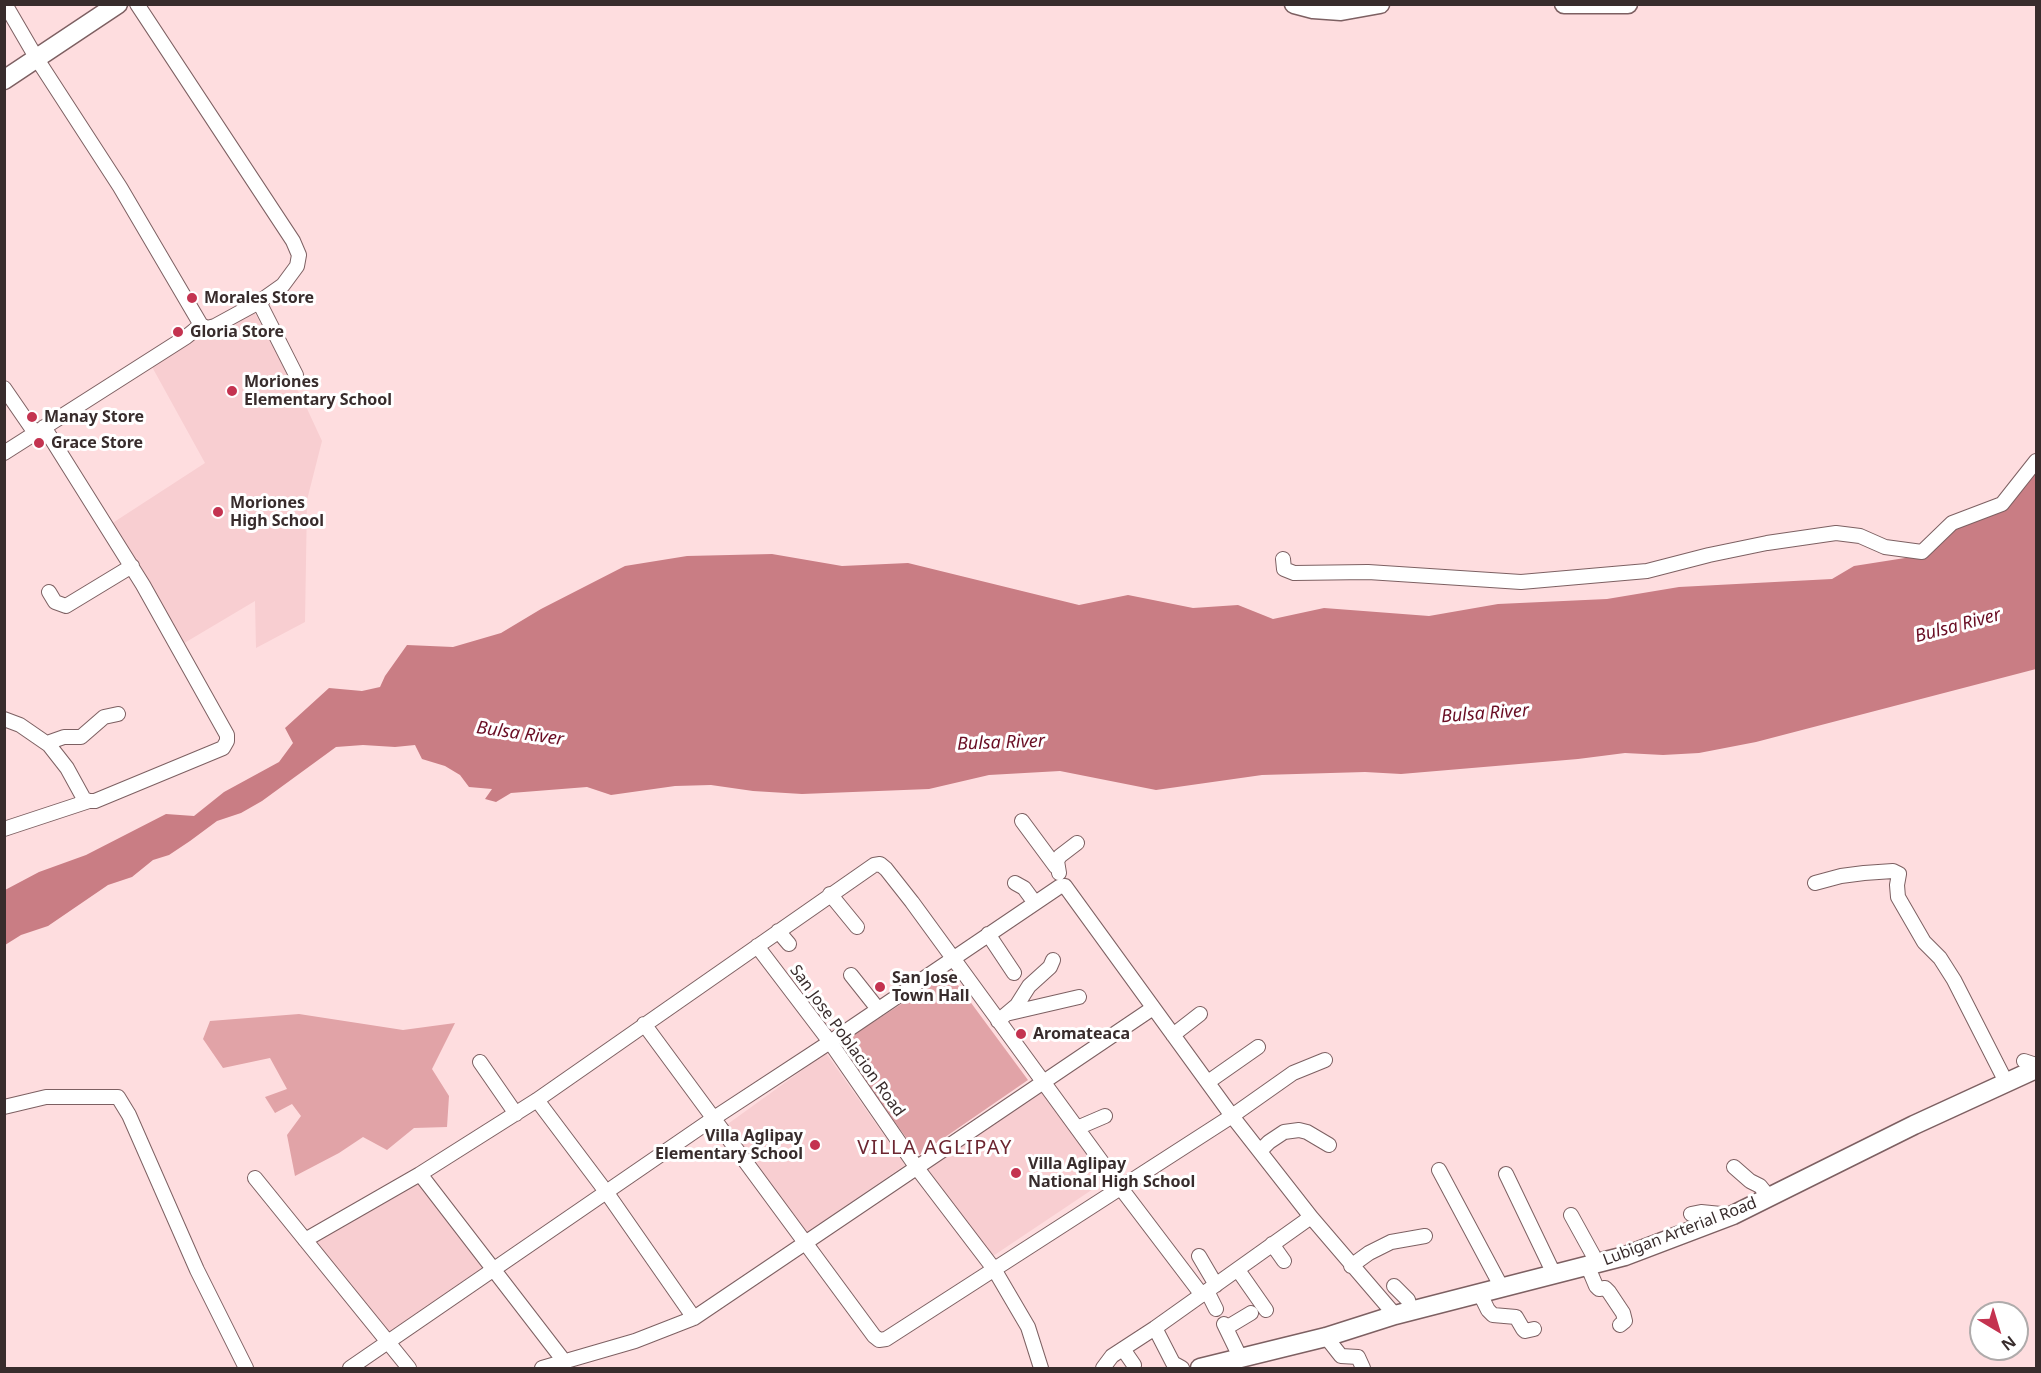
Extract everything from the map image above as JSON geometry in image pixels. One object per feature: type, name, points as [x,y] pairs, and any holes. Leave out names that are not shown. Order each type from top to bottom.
[{"type":"main road","points":[[4,80],[118,4]]},
{"type":"main road","points":[[1294,4],[1341,11],[1380,4]]},
{"type":"main road","points":[[1564,4],[1628,4]]},
{"type":"main road","name":"Lubigan Arterial Road","points":[[1200,1368],[1326,1337],[1403,1314],[1625,1256],[1733,1215],[2006,1082],[2032,1065]]},
{"type":"street","points":[[5,4],[37,59],[120,187],[201,325],[207,328],[259,302],[283,285],[297,266],[299,255],[137,4]]},
{"type":"street","points":[[259,302],[297,375]]},
{"type":"street","points":[[4,453],[186,337],[201,325]]},
{"type":"street","points":[[4,388],[40,430],[132,566],[226,735],[227,741],[223,748],[95,801],[4,829]]},
{"type":"street","points":[[1283,559],[1284,569],[1294,573],[1368,572],[1521,582],[1647,571],[1767,543],[1836,533],[1860,536],[1885,547],[1922,552],[1952,523],[2002,504],[2037,461]]},
{"type":"street","points":[[48,592],[55,602],[66,606],[132,566]]},
{"type":"street","points":[[47,743],[64,737],[81,737],[104,717],[118,714]]},
{"type":"street","points":[[4,719],[20,725],[47,743],[67,768],[84,800],[89,801]]},
{"type":"street","points":[[1022,821],[1056,867],[1065,886],[1153,1008],[1299,1204],[1351,1266],[1403,1314],[1408,1300],[1394,1286]]},
{"type":"street","points":[[1056,867],[1060,856],[1077,843]]},
{"type":"street","points":[[305,1240],[420,1174],[516,1114],[830,894],[874,865],[880,864],[912,902],[952,959],[1003,1017],[1044,1083],[1120,1187],[1209,1290]]},
{"type":"street","points":[[1815,883],[1841,876],[1872,872],[1893,871],[1899,874],[1898,897],[1924,942],[1940,958],[1954,980],[2006,1082]]},
{"type":"street","points":[[1016,883],[1024,888],[1035,903]]},
{"type":"street","points":[[350,1368],[714,1118],[1059,887],[1065,886]]},
{"type":"street","points":[[830,894],[857,927]]},
{"type":"street","points":[[778,931],[789,944]]},
{"type":"street","points":[[988,934],[1014,973]]},
{"type":"street","name":"San Jose Poblacion Road","points":[[757,946],[830,1042],[917,1168],[994,1269],[1028,1327],[1041,1368]]},
{"type":"street","points":[[1003,1017],[1017,1005],[1029,986],[1050,967],[1053,960]]},
{"type":"street","points":[[851,975],[878,1009]]},
{"type":"street","points":[[1003,1017],[1079,997]]},
{"type":"street","points":[[542,1368],[635,1341],[694,1318],[1153,1008]]},
{"type":"street","points":[[1173,1035],[1200,1014]]},
{"type":"street","points":[[644,1024],[879,1340],[886,1339],[1232,1116],[1293,1073],[1325,1060]]},
{"type":"street","points":[[1208,1083],[1258,1047]]},
{"type":"street","points":[[480,1062],[516,1114]]},
{"type":"street","points":[[4,1107],[45,1097],[118,1097],[129,1115],[197,1270],[246,1368]]},
{"type":"street","points":[[537,1100],[607,1193],[694,1318]]},
{"type":"street","points":[[1077,1128],[1105,1116]]},
{"type":"street","points":[[1260,1151],[1284,1132],[1299,1130],[1307,1131],[1329,1145]]},
{"type":"street","points":[[1734,1167],[1750,1181],[1760,1186],[1769,1197]]},
{"type":"street","points":[[1439,1170],[1502,1288]]},
{"type":"street","points":[[420,1174],[564,1361]]},
{"type":"street","points":[[1506,1174],[1554,1274]]},
{"type":"street","points":[[255,1178],[409,1368]]},
{"type":"street","points":[[1299,1204],[1312,1197]]},
{"type":"street","points":[[1691,1214],[1701,1212],[1733,1215]]},
{"type":"street","points":[[1571,1215],[1593,1266],[1596,1286],[1599,1289],[1605,1288],[1623,1312],[1625,1321],[1620,1325]]},
{"type":"street","points":[[1103,1368],[1112,1356],[1311,1217]]},
{"type":"street","points":[[1351,1266],[1369,1253],[1391,1242],[1425,1236]]},
{"type":"street","points":[[1272,1245],[1284,1261]]},
{"type":"street","points":[[1199,1256],[1216,1309]]},
{"type":"street","points":[[1238,1270],[1266,1310]]},
{"type":"street","points":[[1480,1294],[1493,1315],[1516,1317],[1522,1329],[1526,1331],[1534,1329]]},
{"type":"street","points":[[1241,1359],[1225,1326],[1251,1313]]},
{"type":"street","points":[[1155,1328],[1173,1363],[1182,1368]]},
{"type":"street","points":[[1326,1337],[1333,1356],[1358,1357],[1363,1368]]},
{"type":"street","points":[[1123,1349],[1134,1365]]},
{"type":"shaded area","name":"Moriones High School","points":[[252,308],[303,400],[322,441],[307,500],[305,622],[256,648],[255,601],[181,645],[111,524],[205,463],[151,365]]},
{"type":"shaded area","points":[[949,973],[1028,1080],[919,1155],[838,1045]]},
{"type":"shaded area","points":[[299,1014],[403,1030],[455,1023],[432,1069],[449,1096],[447,1127],[414,1128],[387,1150],[363,1137],[339,1153],[295,1176],[287,1135],[301,1116],[292,1104],[275,1113],[265,1097],[287,1089],[270,1058],[223,1068],[203,1039],[210,1021]]},
{"type":"shaded area","name":"Villa Aglipay Elementary School","points":[[826,1053],[905,1165],[805,1234],[725,1126]]},
{"type":"shaded area","name":"Villa Aglipay National High School","points":[[1042,1093],[1106,1177],[1105,1181],[990,1258],[927,1169]]},
{"type":"shaded area","points":[[420,1180],[487,1270],[389,1336],[311,1240]]},
{"type":"water","name":"Bulsa River","points":[[2036,467],[2036,669],[1756,742],[1699,753],[1663,755],[1625,753],[1401,774],[1365,772],[1262,775],[1156,790],[1060,771],[989,775],[929,789],[802,794],[753,791],[711,785],[675,786],[611,795],[587,787],[511,793],[496,802],[485,799],[492,789],[469,787],[460,775],[445,766],[422,759],[415,745],[336,747],[262,801],[241,813],[217,821],[169,855],[153,860],[132,877],[108,885],[48,926],[21,935],[5,945],[5,890],[39,872],[86,855],[166,814],[194,816],[224,792],[279,762],[293,743],[285,728],[329,688],[362,691],[380,687],[407,645],[453,647],[501,633],[541,609],[625,566],[687,556],[772,554],[842,566],[908,563],[1079,605],[1128,595],[1193,608],[1238,605],[1273,619],[1324,608],[1429,616],[1498,604],[1607,599],[1679,587],[1832,579],[1854,566],[1924,555],[1952,526],[2004,508]]},
{"type":"place","name":"Morales Store","points":[[192,298]]},
{"type":"place","name":"Gloria Store","points":[[178,332]]},
{"type":"place","name":"Moriones Elementary School","points":[[232,391]]},
{"type":"place","name":"Manay Store","points":[[32,417]]},
{"type":"place","name":"Grace Store","points":[[39,443]]},
{"type":"place","name":"Moriones High School","points":[[218,512]]},
{"type":"place","name":"San Jose Town Hall","points":[[880,987]]},
{"type":"place","name":"Aromateaca","points":[[1021,1034]]},
{"type":"place","name":"Villa Aglipay Elementary School","points":[[815,1145]]},
{"type":"place","name":"Villa Aglipay National High School","points":[[1016,1173]]},
{"type":"district","name":"VILLA AGLIPAY","points":[[935,1148]]}]
